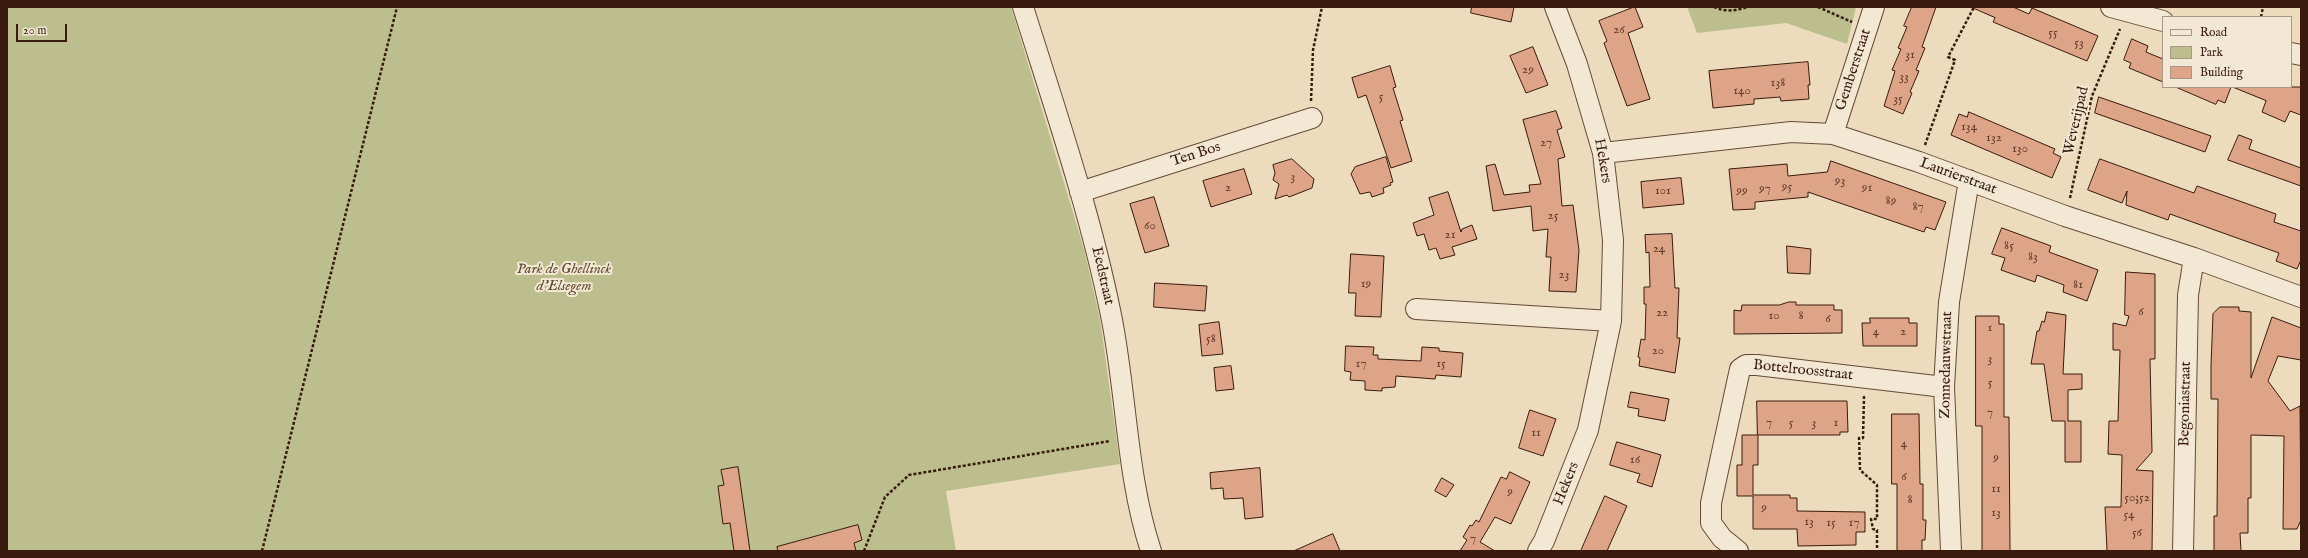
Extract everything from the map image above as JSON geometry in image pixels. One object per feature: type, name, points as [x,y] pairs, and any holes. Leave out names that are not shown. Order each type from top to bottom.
[{"type":"street","name":"Eedstraat","points":[[1023,7],[1080,192],[1112,317],[1136,496],[1151,551]]},
{"type":"street","name":"Hekers","points":[[1538,551],[1544,541],[1588,430],[1611,321],[1613,240],[1604,153],[1578,64],[1555,7]]},
{"type":"street","name":"Gemberstraat","points":[[1833,134],[1874,7]]},
{"type":"street","points":[[2119,10],[2162,21]]},
{"type":"street","name":"Ten Bos","points":[[1080,192],[1312,118]]},
{"type":"street","name":"Laurierstraat","points":[[1604,153],[1791,132],[1833,134],[1919,162],[2065,216],[2194,258],[2301,297]]},
{"type":"street","name":"Zonnedauwstraat","points":[[1951,551],[1944,387],[1949,302],[1969,180]]},
{"type":"street","name":"Begoniastraat","points":[[2183,551],[2188,295],[2194,258]]},
{"type":"street","points":[[1416,309],[1611,321]]},
{"type":"street","name":"Bottelroosstraat","points":[[1738,551],[1722,538],[1712,523],[1711,503],[1740,369],[1746,365],[1757,365],[1944,387]]},
{"type":"path","points":[[262,551],[397,7]]},
{"type":"path","points":[[1312,118],[1313,50],[1322,7]]},
{"type":"path","points":[[1714,7],[1721,10],[1741,10],[1747,7]]},
{"type":"path","points":[[1818,7],[1867,28]]},
{"type":"path","points":[[1919,162],[1955,60],[1948,57],[1974,7]]},
{"type":"path","name":"Weverijpad","points":[[2065,216],[2092,96],[2119,10]]},
{"type":"path","points":[[1864,378],[1863,438],[1860,438],[1860,470],[1877,484],[1877,518],[1871,519],[1873,529],[1877,530],[1877,551]]},
{"type":"path","points":[[864,551],[885,497],[909,475],[1129,438]]},
{"type":"green space","name":"Park de Ghellinck d'Elsegem","points":[[7,7],[1011,7],[1084,249],[1100,319],[1120,464],[946,491],[956,551],[7,551]]},
{"type":"green space","points":[[1687,7],[1856,7],[1847,44],[1786,23],[1697,33]]},
{"type":"building","points":[[1472,7],[1514,7],[1511,22],[1471,13]]},
{"type":"building","points":[[1635,7],[1643,27],[1628,33],[1650,99],[1627,106],[1604,43],[1607,41],[1599,21]]},
{"type":"building","points":[[1912,7],[1936,7],[1922,47],[1925,48],[1916,70],[1919,71],[1903,114],[1884,106],[1895,71],[1892,70],[1901,49],[1898,48],[1907,27],[1904,26]]},
{"type":"building","points":[[1971,7],[2013,7],[2029,14],[2032,8],[2098,36],[2087,61],[1993,22],[1995,18]]},
{"type":"building","points":[[2132,39],[2148,46],[2146,52],[2162,59],[2162,82],[2129,68],[2131,63],[2124,60]]},
{"type":"building","points":[[1533,47],[1548,85],[1526,93],[1510,56]]},
{"type":"building","points":[[1808,62],[1810,85],[1808,85],[1809,99],[1781,101],[1780,97],[1754,99],[1754,104],[1713,108],[1709,71]]},
{"type":"building","points":[[1390,66],[1396,87],[1393,88],[1403,120],[1400,121],[1412,161],[1391,168],[1366,95],[1358,98],[1352,78]]},
{"type":"building","points":[[2301,87],[2301,115],[2290,111],[2285,122],[2262,112],[2266,101],[2235,88]]},
{"type":"building","points":[[2178,88],[2231,88],[2225,103],[2218,100],[2216,104]]},
{"type":"building","points":[[2099,97],[2211,136],[2205,152],[2095,113]]},
{"type":"building","points":[[1556,111],[1562,128],[1557,130],[1565,157],[1558,159],[1562,206],[1573,205],[1579,250],[1576,292],[1549,291],[1551,257],[1546,257],[1548,229],[1533,231],[1531,206],[1493,211],[1486,166],[1495,164],[1504,195],[1530,192],[1529,185],[1541,184],[1523,120]]},
{"type":"building","points":[[1969,112],[2055,149],[2053,153],[2061,157],[2052,178],[1951,135],[1959,114],[1967,117]]},
{"type":"building","points":[[2239,135],[2252,140],[2249,149],[2301,168],[2301,186],[2228,160]]},
{"type":"building","points":[[1386,157],[1393,182],[1390,183],[1391,185],[1383,188],[1384,193],[1372,197],[1370,192],[1360,194],[1351,174],[1355,167]]},
{"type":"building","points":[[1292,159],[1314,179],[1312,188],[1289,197],[1287,195],[1275,199],[1279,184],[1273,180],[1275,173],[1273,165]]},
{"type":"building","points":[[2100,159],[2194,193],[2197,186],[2276,214],[2274,222],[2301,231],[2301,260],[2297,269],[2276,261],[2279,253],[2170,214],[2168,220],[2126,205],[2127,191],[2122,203],[2088,190]]},
{"type":"building","points":[[1831,161],[1946,202],[1935,230],[1926,227],[1924,232],[1808,192],[1808,197],[1755,202],[1755,209],[1733,210],[1729,169],[1787,164],[1788,176],[1827,172]]},
{"type":"building","points":[[1244,169],[1252,194],[1211,207],[1203,181]]},
{"type":"building","points":[[1681,178],[1684,204],[1643,208],[1641,182]]},
{"type":"building","points":[[1448,192],[1461,232],[1462,229],[1472,225],[1477,239],[1452,247],[1455,255],[1440,259],[1436,248],[1429,250],[1424,234],[1417,236],[1413,223],[1434,215],[1429,198]]},
{"type":"building","points":[[1154,197],[1169,246],[1145,253],[1130,204]]},
{"type":"building","points":[[2002,228],[2051,246],[2049,252],[2098,270],[2087,301],[2063,292],[2064,285],[2037,275],[2035,282],[2001,270],[2005,258],[1992,254]]},
{"type":"building","points":[[1672,234],[1675,288],[1679,288],[1677,338],[1680,338],[1675,373],[1639,366],[1640,358],[1638,357],[1641,339],[1645,340],[1646,304],[1644,304],[1644,287],[1650,287],[1649,252],[1646,253],[1645,235]]},
{"type":"building","points":[[1787,246],[1811,249],[1810,274],[1788,273]]},
{"type":"building","points":[[1351,254],[1384,256],[1381,317],[1355,316],[1356,293],[1349,293]]},
{"type":"building","points":[[2126,272],[2155,274],[2155,359],[2150,359],[2152,452],[2136,470],[2153,471],[2152,551],[2107,551],[2105,507],[2121,507],[2122,455],[2108,454],[2109,421],[2118,421],[2120,350],[2113,350],[2113,323],[2126,326],[2129,316],[2125,315]]},
{"type":"building","points":[[1155,283],[1207,286],[1205,311],[1154,307]]},
{"type":"building","points":[[1789,302],[1796,302],[1796,305],[1834,305],[1834,310],[1842,310],[1842,333],[1734,334],[1734,310],[1741,311],[1742,305],[1779,305]]},
{"type":"building","points":[[2220,307],[2239,307],[2239,311],[2251,312],[2251,378],[2272,317],[2301,328],[2301,360],[2278,356],[2268,381],[2290,411],[2300,406],[2301,520],[2297,529],[2283,529],[2284,436],[2251,435],[2251,498],[2248,498],[2248,533],[2240,533],[2241,551],[2214,551],[2214,516],[2217,516],[2218,399],[2211,399],[2211,366],[2213,314]]},
{"type":"building","points":[[2047,312],[2066,315],[2063,374],[2082,374],[2082,389],[2068,390],[2068,421],[2081,421],[2081,462],[2065,462],[2065,421],[2052,421],[2044,364],[2031,364],[2037,331],[2039,331],[2042,321],[2044,322]]},
{"type":"building","points":[[1976,316],[1999,316],[1999,324],[2004,324],[2004,417],[2009,417],[2010,551],[1982,551],[1982,426],[1976,426]]},
{"type":"building","points":[[1870,318],[1909,318],[1909,323],[1917,323],[1917,346],[1863,346],[1862,323],[1870,323]]},
{"type":"building","points":[[1219,322],[1223,354],[1202,356],[1199,325]]},
{"type":"building","points":[[1346,346],[1374,347],[1373,355],[1378,355],[1378,359],[1421,361],[1422,347],[1439,348],[1439,351],[1463,353],[1461,377],[1436,375],[1435,379],[1396,376],[1395,387],[1382,388],[1382,391],[1365,390],[1365,381],[1350,380],[1351,372],[1345,371]]},
{"type":"building","points":[[1231,366],[1234,389],[1216,391],[1214,368]]},
{"type":"building","points":[[1631,392],[1669,399],[1665,421],[1638,416],[1639,409],[1628,407]]},
{"type":"building","points":[[1757,401],[1847,401],[1848,432],[1840,432],[1840,435],[1758,435],[1758,465],[1753,465],[1753,495],[1790,495],[1790,498],[1797,498],[1797,511],[1865,512],[1865,532],[1856,532],[1856,545],[1798,546],[1797,529],[1753,529],[1753,496],[1737,496],[1737,465],[1742,465],[1742,435],[1757,435]]},
{"type":"building","points":[[1530,410],[1556,419],[1543,456],[1519,448]]},
{"type":"building","points":[[1892,414],[1919,414],[1920,484],[1923,484],[1923,520],[1926,520],[1925,540],[1922,540],[1922,551],[1897,551],[1897,484],[1892,484]]},
{"type":"building","points":[[1617,442],[1661,455],[1652,487],[1637,482],[1640,474],[1610,465]]},
{"type":"building","points":[[738,467],[750,551],[734,551],[730,523],[723,524],[718,486],[724,485],[721,470]]},
{"type":"building","points":[[1260,468],[1263,517],[1245,519],[1243,498],[1224,499],[1223,488],[1211,489],[1210,473]]},
{"type":"building","points":[[1510,472],[1530,482],[1511,524],[1495,517],[1480,542],[1495,551],[1460,551],[1467,540],[1463,537],[1470,525],[1472,526],[1476,520],[1479,522],[1501,477],[1506,479]]},
{"type":"building","points":[[1442,478],[1454,485],[1446,497],[1435,491]]},
{"type":"building","points":[[1605,496],[1627,506],[1607,551],[1581,551]]},
{"type":"building","points":[[858,525],[862,540],[854,543],[856,551],[778,551],[777,547]]},
{"type":"building","points":[[1333,534],[1340,551],[1294,551]]}]
